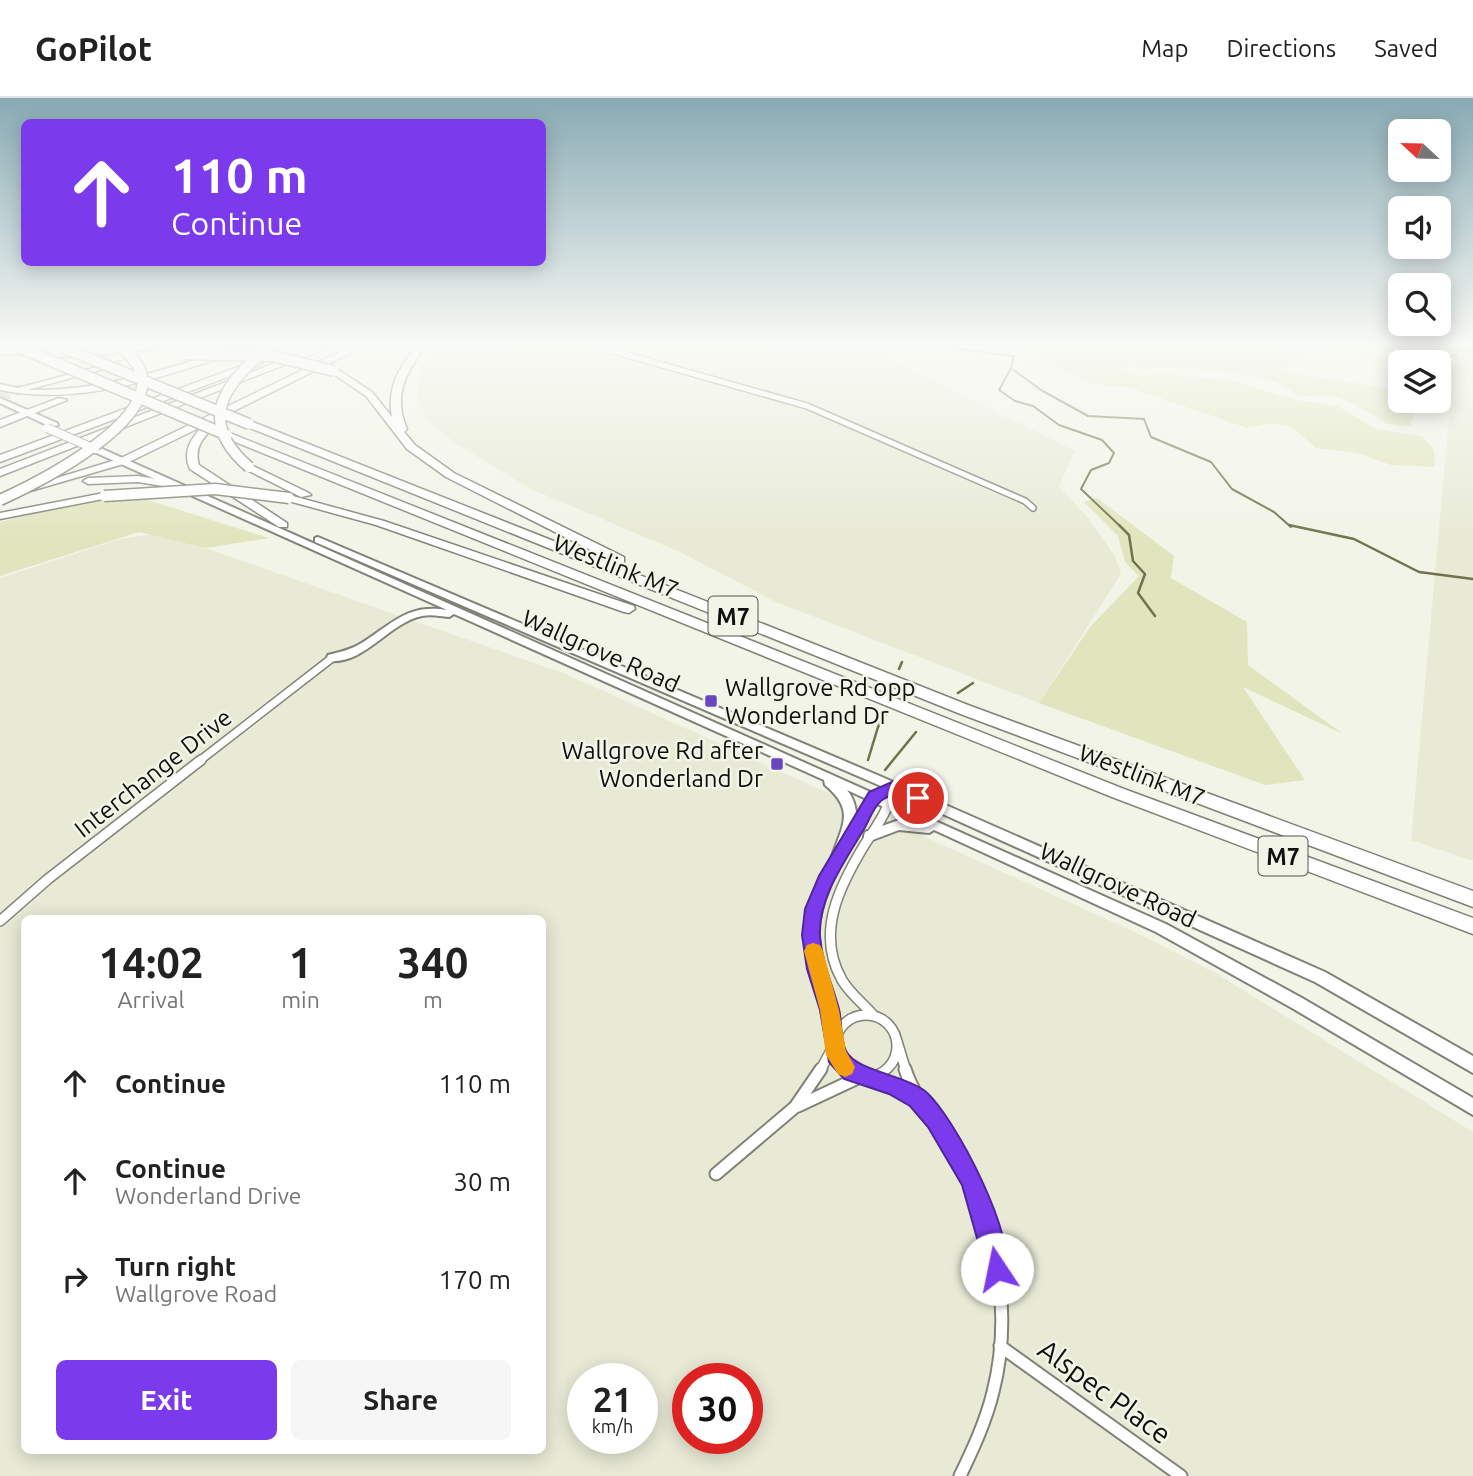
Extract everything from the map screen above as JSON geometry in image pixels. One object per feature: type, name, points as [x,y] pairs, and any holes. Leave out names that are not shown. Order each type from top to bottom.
[{"type":"highway","points":[[0,424],[32,411]]},
{"type":"highway","points":[[0,459],[126,411]]},
{"type":"highway","points":[[0,499],[73,461],[99,443],[129,411]]},
{"type":"highway","points":[[0,472],[158,411]]},
{"type":"highway","name":"Westlink M7","points":[[171,411],[484,540],[772,652],[777,657],[1157,808],[1473,926]]},
{"type":"highway","name":"Westlink M7","points":[[218,411],[963,709],[980,713],[1116,768],[1473,899]]},
{"type":"highway","points":[[219,411],[218,423],[223,438],[234,455],[249,467],[285,487],[464,553],[768,657],[777,657]]},
{"type":"highway","points":[[0,499],[126,459],[226,411]]},
{"type":"highway","points":[[228,411],[196,440],[191,452],[192,464],[203,475],[275,517],[283,525]]},
{"type":"highway","points":[[382,411],[400,435],[418,451],[450,475],[490,497],[635,567],[966,704],[980,713]]},
{"type":"highway","points":[[398,411],[400,423],[418,451]]},
{"type":"highway","points":[[0,499],[99,480],[138,479],[175,485]]},
{"type":"highway","points":[[0,516],[104,496],[215,489],[289,498],[353,514]]},
{"type":"highway","name":"M7","points":[[1449,918],[1473,937]]},
{"type":"main road","name":"Wallgrove Road","points":[[15,411],[24,414]]},
{"type":"main road","name":"Wallgrove Road","points":[[19,411],[894,787],[1320,977],[1473,1065]]},
{"type":"main road","name":"Wallgrove Road","points":[[126,459],[175,485],[891,804],[1161,929],[1229,964],[1473,1107]]},
{"type":"main road","points":[[332,658],[356,653],[403,617],[424,610],[437,610],[515,637]]},
{"type":"main road","points":[[543,650],[554,640]]},
{"type":"main road","points":[[809,768],[839,789],[851,806],[851,822],[839,856]]},
{"type":"main road","points":[[870,836],[889,827],[915,824],[1017,862]]},
{"type":"street","points":[[819,411],[1025,500],[1033,508]]},
{"type":"street","name":"Interchange Drive","points":[[0,921],[48,879],[332,658]]},
{"type":"street","points":[[894,787],[874,797],[839,856],[814,909],[811,935],[842,1065],[865,1077],[893,1084],[918,1099]]},
{"type":"street","points":[[894,787],[891,804],[838,892],[832,909],[831,956],[842,980],[874,1016],[891,1028],[918,1099],[962,1160],[982,1206],[994,1246],[1000,1292],[1000,1346],[996,1382],[984,1421],[960,1476]]},
{"type":"street","points":[[716,1174],[795,1107],[813,1085],[845,1020],[864,1014],[874,1016]]},
{"type":"street","points":[[795,1107],[838,1085],[887,1072],[893,1065],[898,1047],[896,1038]]},
{"type":"street","name":"Alspec Place","points":[[1000,1346],[1181,1476]]},
{"type":"shaded area","points":[[424,411],[995,411],[1075,451],[1059,486],[1084,513],[1115,556],[1121,574],[1039,703],[776,602],[680,552],[531,489],[458,445],[432,425]]},
{"type":"shaded area","points":[[1451,411],[1473,411],[1473,861],[1411,840]]},
{"type":"shaded area","points":[[162,533],[566,674],[1137,933],[1217,974],[1473,1132],[1473,1476],[0,1476],[0,578],[120,539]]},
{"type":"green space","points":[[1199,411],[1347,411],[1376,429],[1422,436],[1434,450],[1435,467],[1391,465],[1357,453],[1316,448],[1291,426],[1272,423],[1247,428]]},
{"type":"green space","points":[[1366,411],[1414,413],[1410,426],[1388,424]]},
{"type":"green space","points":[[135,496],[269,538],[206,548],[139,532],[0,576],[0,522],[70,505]]},
{"type":"green space","points":[[1097,498],[1174,556],[1171,578],[1247,622],[1248,665],[1343,734],[1243,687],[1305,780],[1265,785],[1039,703],[1090,627],[1139,576],[1125,562],[1118,536],[1084,502]]},
{"type":"waterway","points":[[1040,411],[1059,425],[1102,440],[1114,453],[1109,463],[1091,470],[1081,489],[1121,527]]},
{"type":"waterway","points":[[1080,411],[1088,416],[1144,419],[1151,437],[1211,462],[1232,489],[1274,512],[1291,527]]},
{"type":"waterway","points":[[1289,525],[1354,539],[1419,572],[1473,579]]},
{"type":"waterway","points":[[1121,527],[1129,535],[1133,561],[1145,574],[1138,593],[1155,616]]},
{"type":"waterway","points":[[899,669],[902,662]]},
{"type":"waterway","points":[[958,693],[973,683]]},
{"type":"waterway","points":[[868,760],[878,727],[886,714]]},
{"type":"waterway","points":[[885,770],[916,732]]},
{"type":"slow traffic","points":[[813,951],[816,969],[830,1010],[836,1055],[845,1067]]},
{"type":"place","name":"Wallgrove Rd opp Wonderland Dr","points":[[711,701]]},
{"type":"place","name":"Wallgrove Rd after Wonderland Dr","points":[[777,764]]},
{"type":"route","points":[[918,798],[894,787],[874,797],[828,876],[814,909],[811,935],[816,969],[830,1010],[836,1055],[842,1065],[851,1072],[893,1084],[918,1099],[935,1120],[972,1180],[994,1246],[997,1269]]}]
